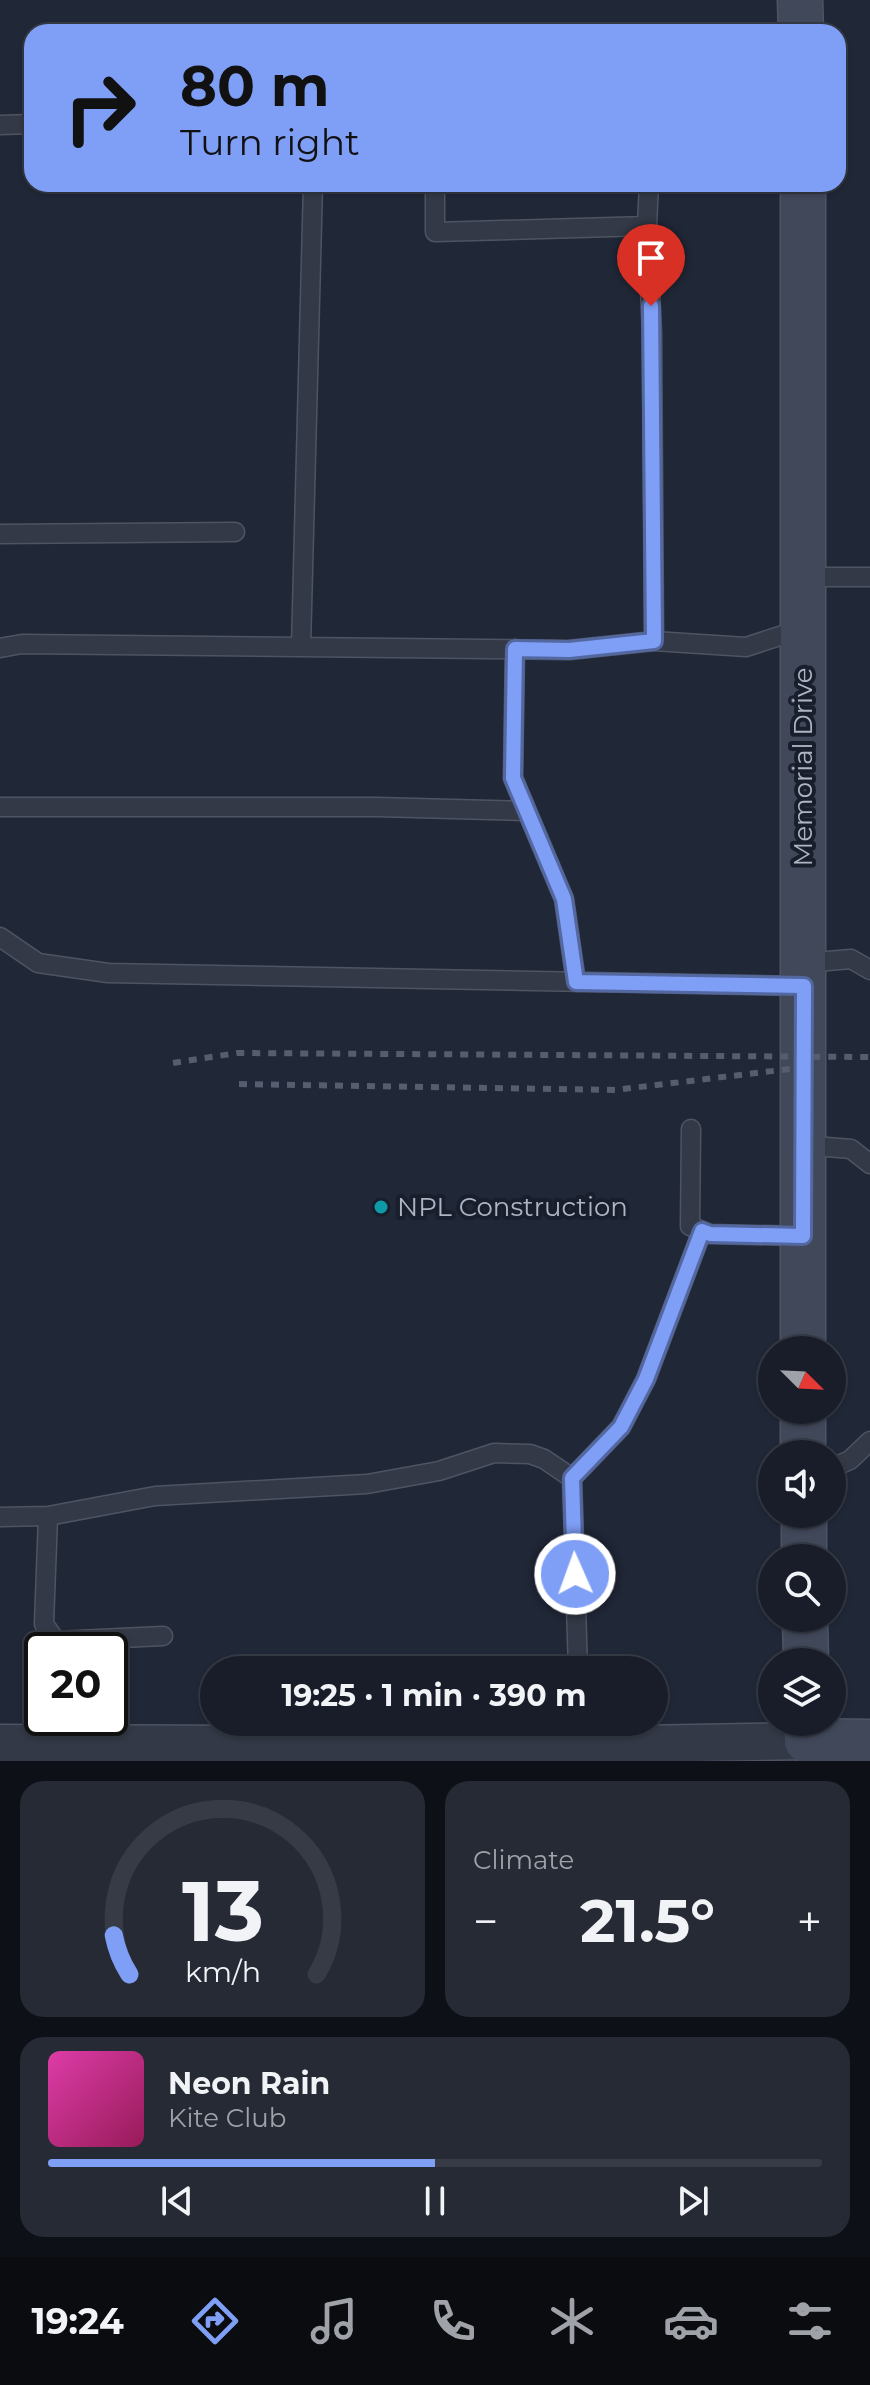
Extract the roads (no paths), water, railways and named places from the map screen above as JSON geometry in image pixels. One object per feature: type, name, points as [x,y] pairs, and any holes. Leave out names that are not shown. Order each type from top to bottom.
[{"type":"street","points":[[800,0],[801,24]]},
{"type":"street","name":"Memorial Drive","points":[[803,192],[803,1336]]},
{"type":"street","points":[[668,1733],[758,1732]]},
{"type":"street","points":[[0,1743],[450,1736]]},
{"type":"street","points":[[832,1736],[870,1742]]},
{"type":"lane","points":[[0,125],[24,124]]},
{"type":"lane","points":[[301,647],[313,192]]},
{"type":"lane","points":[[435,192],[435,232],[647,226]]},
{"type":"lane","points":[[649,192],[654,641]]},
{"type":"lane","points":[[0,534],[235,532]]},
{"type":"lane","points":[[802,577],[870,577]]},
{"type":"lane","points":[[0,648],[22,644],[569,650],[654,641],[746,647],[802,628]]},
{"type":"lane","points":[[515,649],[513,778],[564,899],[576,982]]},
{"type":"lane","points":[[0,807],[377,807],[527,811]]},
{"type":"lane","points":[[0,937],[38,963],[108,973],[576,982],[804,974],[851,959],[870,970]]},
{"type":"lane","points":[[691,1129],[690,1226],[710,1234],[803,1236]]},
{"type":"lane","points":[[803,1145],[851,1149],[870,1164]]},
{"type":"lane","points":[[578,1656],[572,1478],[621,1427],[640,1391],[702,1231]]},
{"type":"lane","points":[[846,1462],[870,1441]]},
{"type":"lane","points":[[0,1517],[48,1516],[155,1496],[367,1484],[439,1471],[494,1453],[530,1454],[544,1459],[572,1478]]},
{"type":"lane","points":[[48,1516],[44,1624],[56,1641],[163,1636]]},
{"type":"railway","points":[[173,1063],[237,1053],[870,1057]]},
{"type":"railway","points":[[239,1084],[615,1090],[806,1067]]},
{"type":"place","name":"NPL Construction","points":[[381,1207]]}]
